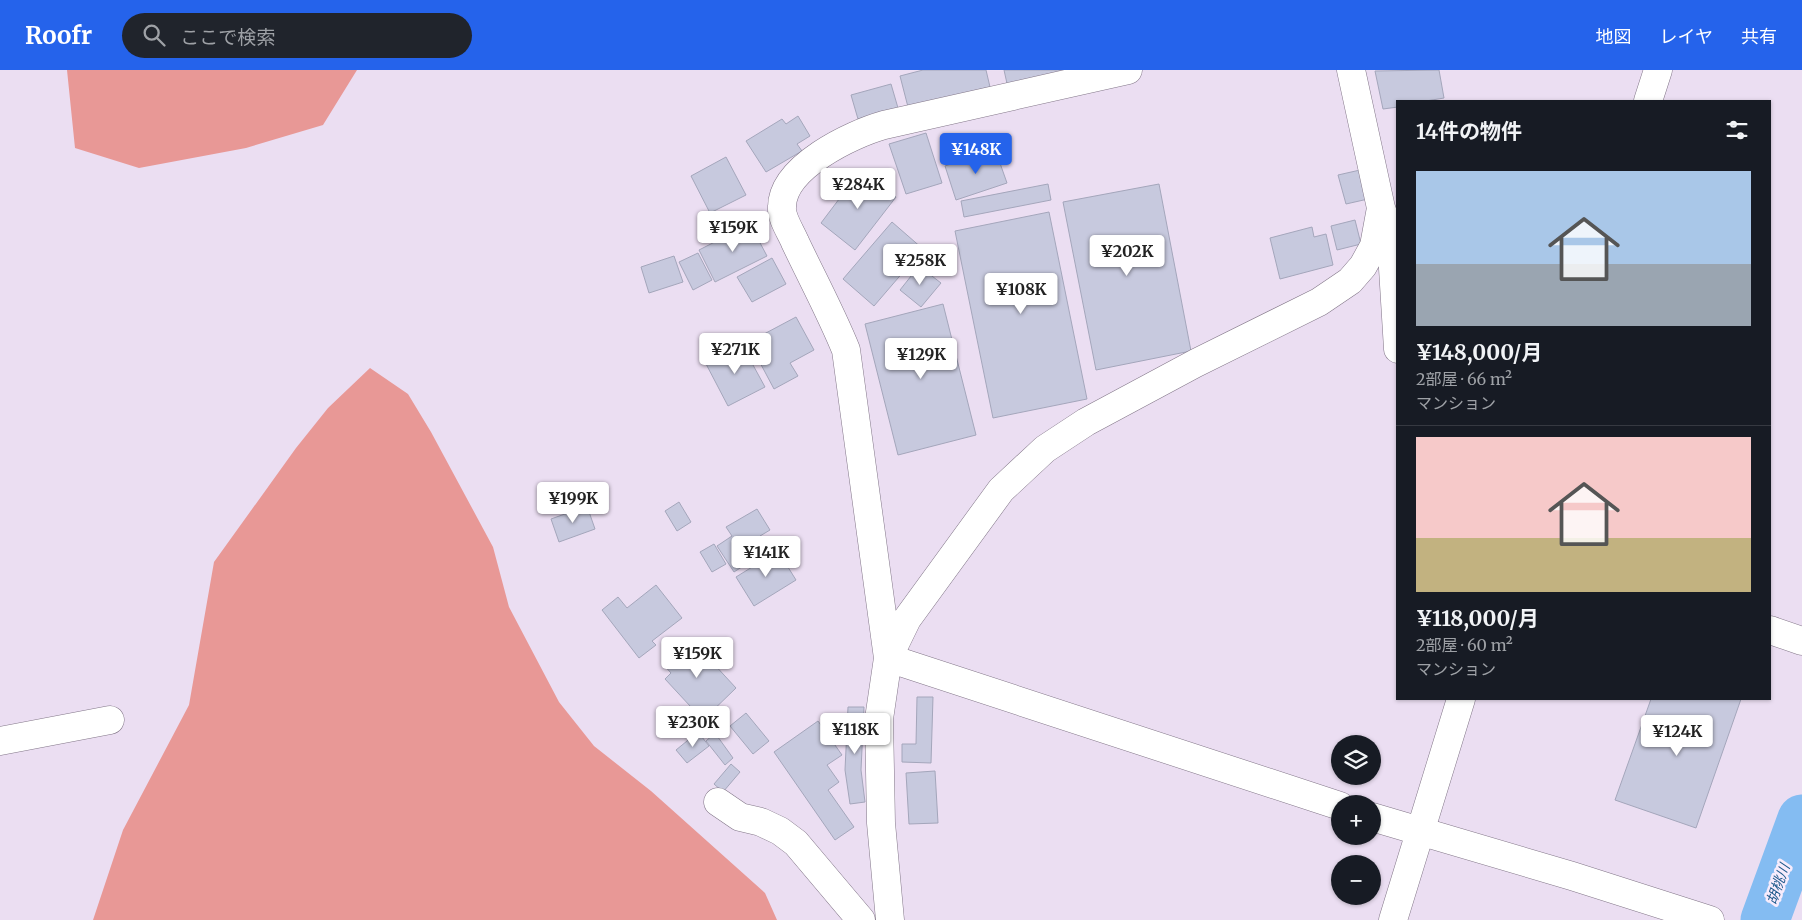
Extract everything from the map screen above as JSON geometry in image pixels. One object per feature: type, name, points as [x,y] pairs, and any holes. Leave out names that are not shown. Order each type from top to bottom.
[{"type":"street","points":[[888,658],[846,350],[787,224],[782,207],[785,195],[801,170],[832,147],[860,132],[884,124],[1128,70]]},
{"type":"street","points":[[1351,70],[1381,208],[1392,236],[1396,308]]},
{"type":"street","points":[[1648,100],[1658,70]]},
{"type":"street","points":[[890,920],[881,823],[878,752],[882,695],[888,658],[907,619],[1001,490],[1044,449],[1086,422],[1196,363],[1319,302],[1363,266],[1374,246],[1381,208]]},
{"type":"street","points":[[1354,275],[1368,272],[1382,275],[1395,288]]},
{"type":"street","points":[[1771,630],[1802,641]]},
{"type":"street","points":[[888,658],[1331,803]]},
{"type":"street","points":[[1393,920],[1461,700]]},
{"type":"street","points":[[0,741],[110,720]]},
{"type":"street","points":[[718,802],[740,817],[761,822],[780,830],[796,843],[861,920]]},
{"type":"street","points":[[1381,820],[1572,876],[1710,920]]},
{"type":"shaded area","points":[[67,70],[357,70],[323,125],[246,148],[139,168],[75,148]]},
{"type":"shaded area","points":[[370,368],[408,394],[431,432],[493,547],[509,607],[559,702],[594,746],[651,791],[765,893],[777,920],[93,920],[123,830],[189,705],[214,562],[296,448],[328,408]]},
{"type":"building","points":[[923,70],[986,70],[990,87],[908,107],[900,76]]},
{"type":"building","points":[[1004,70],[1087,70],[1008,88]]},
{"type":"building","points":[[1439,70],[1444,98],[1396,100],[1396,107],[1383,109],[1375,71]]},
{"type":"building","points":[[891,84],[898,108],[858,119],[851,95]]},
{"type":"building","points":[[798,116],[810,136],[797,144],[802,151],[766,172],[746,141],[782,119],[786,124]]},
{"type":"building","points":[[926,133],[942,183],[906,194],[889,144]]},
{"type":"building","points":[[995,149],[1007,183],[956,200],[945,166]]},
{"type":"building","points":[[726,157],[746,195],[710,213],[691,176]]},
{"type":"building","points":[[861,170],[896,197],[855,250],[821,223]]},
{"type":"building","points":[[1360,170],[1368,199],[1346,204],[1338,175]]},
{"type":"building","points":[[1048,184],[1051,200],[964,217],[961,201]]},
{"type":"building","points":[[1159,184],[1191,351],[1096,370],[1063,202]]},
{"type":"building","points":[[1049,212],[1087,399],[993,418],[955,231]]},
{"type":"building","points":[[1355,220],[1361,244],[1337,250],[1331,226]]},
{"type":"building","points":[[892,222],[923,249],[874,306],[843,279]]},
{"type":"building","points":[[750,224],[767,256],[715,282],[699,250]]},
{"type":"building","points":[[1312,227],[1314,237],[1326,234],[1333,265],[1280,279],[1270,238]]},
{"type":"building","points":[[698,253],[712,280],[693,290],[679,262]]},
{"type":"building","points":[[674,256],[683,282],[649,293],[641,267]]},
{"type":"building","points":[[772,258],[786,284],[752,302],[737,277]]},
{"type":"building","points":[[919,266],[941,283],[921,307],[900,290]]},
{"type":"building","points":[[943,304],[976,435],[898,455],[865,324]]},
{"type":"building","points":[[796,317],[814,350],[790,363],[798,376],[774,389],[749,342]]},
{"type":"building","points":[[741,343],[765,387],[728,406],[705,362]]},
{"type":"building","points":[[679,502],[691,522],[677,531],[665,511]]},
{"type":"building","points":[[587,506],[595,529],[559,542],[551,519]]},
{"type":"building","points":[[757,509],[770,530],[760,536],[768,550],[734,572],[717,546],[732,536],[726,527]]},
{"type":"building","points":[[714,544],[726,564],[712,572],[700,552]]},
{"type":"building","points":[[778,551],[796,580],[754,606],[736,577]]},
{"type":"building","points":[[656,585],[682,618],[652,641],[656,645],[639,658],[602,610],[618,597],[627,608]]},
{"type":"building","points":[[689,637],[736,688],[703,720],[665,679],[671,673],[662,663]]},
{"type":"building","points":[[917,697],[933,697],[931,763],[902,762],[902,744],[916,744]]},
{"type":"building","points":[[1651,700],[1741,700],[1696,828],[1615,800]]},
{"type":"building","points":[[848,707],[864,707],[861,770],[865,802],[850,804],[845,770]]},
{"type":"building","points":[[746,713],[769,741],[753,754],[730,726]]},
{"type":"building","points":[[818,721],[842,755],[827,765],[839,782],[828,790],[854,827],[835,840],[774,752]]},
{"type":"building","points":[[698,732],[709,746],[687,763],[676,750]]},
{"type":"building","points":[[715,733],[733,758],[725,765],[706,741]]},
{"type":"building","points":[[731,764],[740,772],[723,792],[714,784]]},
{"type":"building","points":[[935,771],[938,823],[909,824],[906,773]]},
{"type":"waterway","name":"胡桃川","points":[[1765,920],[1802,819]]}]
